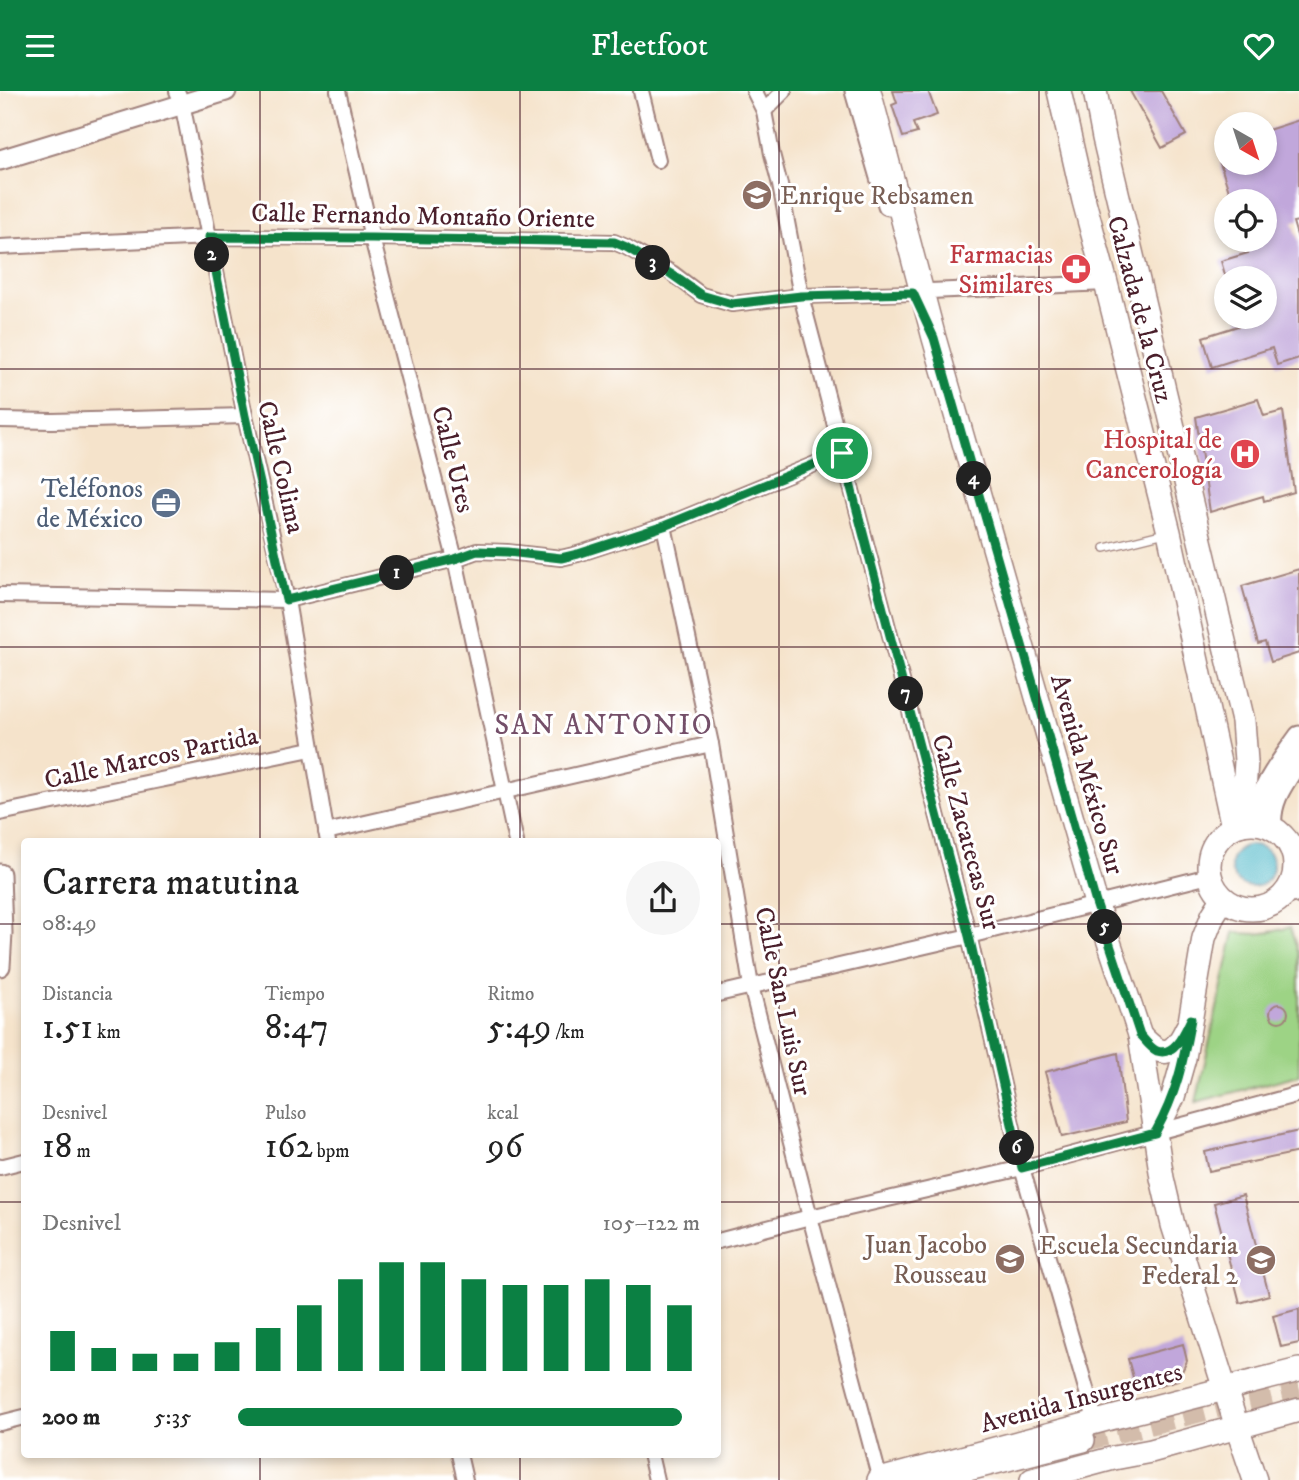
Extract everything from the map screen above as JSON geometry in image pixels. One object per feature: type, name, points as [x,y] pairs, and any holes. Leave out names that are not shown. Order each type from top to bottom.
[{"type":"main road","points":[[0,160],[179,97],[226,91]]},
{"type":"main road","name":"Avenida México Sur","points":[[855,91],[921,292],[1096,903],[1140,1035],[1162,1178],[1174,1225],[1255,1480]]},
{"type":"main road","points":[[869,91],[934,338]]},
{"type":"main road","name":"Avenida México Sur","points":[[879,91],[921,292]]},
{"type":"main road","points":[[1044,91],[1084,201]]},
{"type":"main road","name":"Calzada de la Cruz","points":[[1059,91],[1084,201],[1169,532],[1250,825]]},
{"type":"main road","points":[[1087,91],[1104,138]]},
{"type":"main road","points":[[1095,91],[1104,138]]},
{"type":"main road","name":"Calzada de la Cruz","points":[[1104,138],[1243,721],[1250,825]]},
{"type":"main road","points":[[1149,451],[1176,441]]},
{"type":"main road","points":[[1250,825],[1266,786],[1299,736]]},
{"type":"main road","points":[[1250,825],[1286,839],[1293,851],[1296,866],[1296,883],[1274,904],[1260,909],[1231,905],[1219,895],[1209,876],[1209,856],[1214,843],[1224,833],[1271,817],[1276,796],[1299,760]]},
{"type":"main road","points":[[0,874],[0,966]]},
{"type":"main road","points":[[1155,1133],[1173,1097],[1184,1058],[1204,938],[1223,899]]},
{"type":"main road","points":[[1140,1035],[1157,1051],[1169,1050],[1183,1036],[1191,1019]]},
{"type":"main road","name":"Avenida Insurgentes","points":[[925,1480],[1094,1433],[1224,1388],[1299,1370]]},
{"type":"main road","points":[[1032,1480],[1060,1476],[1114,1458],[1151,1451],[1299,1410]]},
{"type":"main road","points":[[1094,1433],[1124,1422],[1129,1427],[1132,1438],[1127,1450],[1114,1458]]},
{"type":"main road","name":"Avenida Insurgentes","points":[[879,1480],[1094,1433]]},
{"type":"main road","name":"Avenida Insurgentes","points":[[982,1480],[1094,1433]]},
{"type":"street","name":"Calle Ures","points":[[338,91],[372,238],[455,559],[515,838]]},
{"type":"street","points":[[640,91],[658,160]]},
{"type":"street","name":"Calle Zacatecas Sur","points":[[754,91],[764,111],[801,296],[969,936],[1022,1168],[1094,1433]]},
{"type":"street","points":[[764,111],[784,91]]},
{"type":"street","name":"Calle Colima","points":[[179,97],[286,600],[327,837]]},
{"type":"street","name":"Calle Fernando Montaño Oriente","points":[[0,247],[209,237],[614,242],[662,268],[701,295],[732,304],[801,296],[1107,283]]},
{"type":"street","points":[[0,420],[52,422],[245,416]]},
{"type":"street","points":[[0,595],[286,600],[455,559],[477,551],[561,558],[664,526],[842,453]]},
{"type":"street","name":"Calle San Luis Sur","points":[[664,526],[711,744],[751,986],[879,1480]]},
{"type":"street","points":[[327,837],[711,744]]},
{"type":"street","name":"Calle Marcos Partida","points":[[0,813],[312,749]]},
{"type":"street","points":[[721,993],[969,936],[1209,876]]},
{"type":"street","points":[[721,1240],[1022,1168],[1299,1094]]},
{"type":"street","points":[[0,1167],[21,1162]]},
{"type":"street","points":[[0,1423],[21,1418]]},
{"type":"street","points":[[460,1458],[465,1480]]},
{"type":"street","points":[[651,1458],[656,1480]]},
{"type":"lane","points":[[1105,548],[1169,532]]},
{"type":"green space","points":[[1290,927],[1299,955],[1299,1075],[1196,1102],[1234,932],[1262,933]]},
{"type":"water","points":[[1252,845],[1267,851],[1273,866],[1267,881],[1252,887],[1237,881],[1231,866],[1237,851]]},
{"type":"building","points":[[893,91],[928,91],[937,115],[913,123],[917,133],[903,137],[892,105],[897,103]]},
{"type":"building","points":[[1130,91],[1161,91],[1186,135],[1162,148]]},
{"type":"building","points":[[1299,120],[1299,221],[1293,222],[1299,242],[1299,358],[1277,365],[1272,348],[1212,367],[1203,337],[1228,329],[1277,329],[1277,266],[1222,266],[1221,261],[1248,252],[1277,252],[1277,189],[1228,189],[1224,175],[1278,175],[1278,127]]},
{"type":"building","name":"Hospital de Cancerología","points":[[1258,399],[1264,416],[1283,411],[1294,492],[1264,501],[1263,496],[1210,512],[1196,417]]},
{"type":"building","points":[[1299,569],[1299,653],[1271,662],[1265,642],[1258,644],[1242,586]]},
{"type":"building","points":[[1275,1004],[1283,1004],[1288,1013],[1286,1020],[1275,1022],[1270,1017],[1270,1009]]},
{"type":"building","points":[[1118,1053],[1126,1122],[1062,1137],[1045,1072]]},
{"type":"building","points":[[1299,1131],[1299,1152],[1209,1171],[1205,1152]]},
{"type":"building","points":[[1243,1195],[1269,1295],[1240,1303],[1214,1203]]},
{"type":"building","points":[[1299,1309],[1299,1343],[1281,1347],[1273,1316]]},
{"type":"building","points":[[1183,1344],[1187,1361],[1178,1380],[1137,1392],[1128,1359]]},
{"type":"tunnel","points":[[1083,1440],[1299,1386]]},
{"type":"place","name":"Enrique Rebsamen","points":[[757,195]]},
{"type":"place","name":"Farmacias Similares","points":[[1076,269]]},
{"type":"place","name":"Hospital de Cancerología","points":[[1245,454]]},
{"type":"place","name":"Teléfonos de México","points":[[166,503]]},
{"type":"place","name":"Juan Jacobo Rousseau","points":[[1010,1259]]},
{"type":"place","name":"Escuela Secundaria Federal 2","points":[[1261,1260]]},
{"type":"district","name":"SAN ANTONIO","points":[[604,724]]},
{"type":"route","points":[[209,237],[614,242],[671,274],[701,295],[732,304],[801,296],[913,293],[934,338],[1096,903],[1140,1035],[1151,1047],[1163,1052],[1175,1046],[1191,1019],[1173,1097],[1155,1133],[1022,1168],[969,936],[842,453],[664,526],[578,554],[561,558],[477,551],[455,559],[286,600],[209,237]]}]
